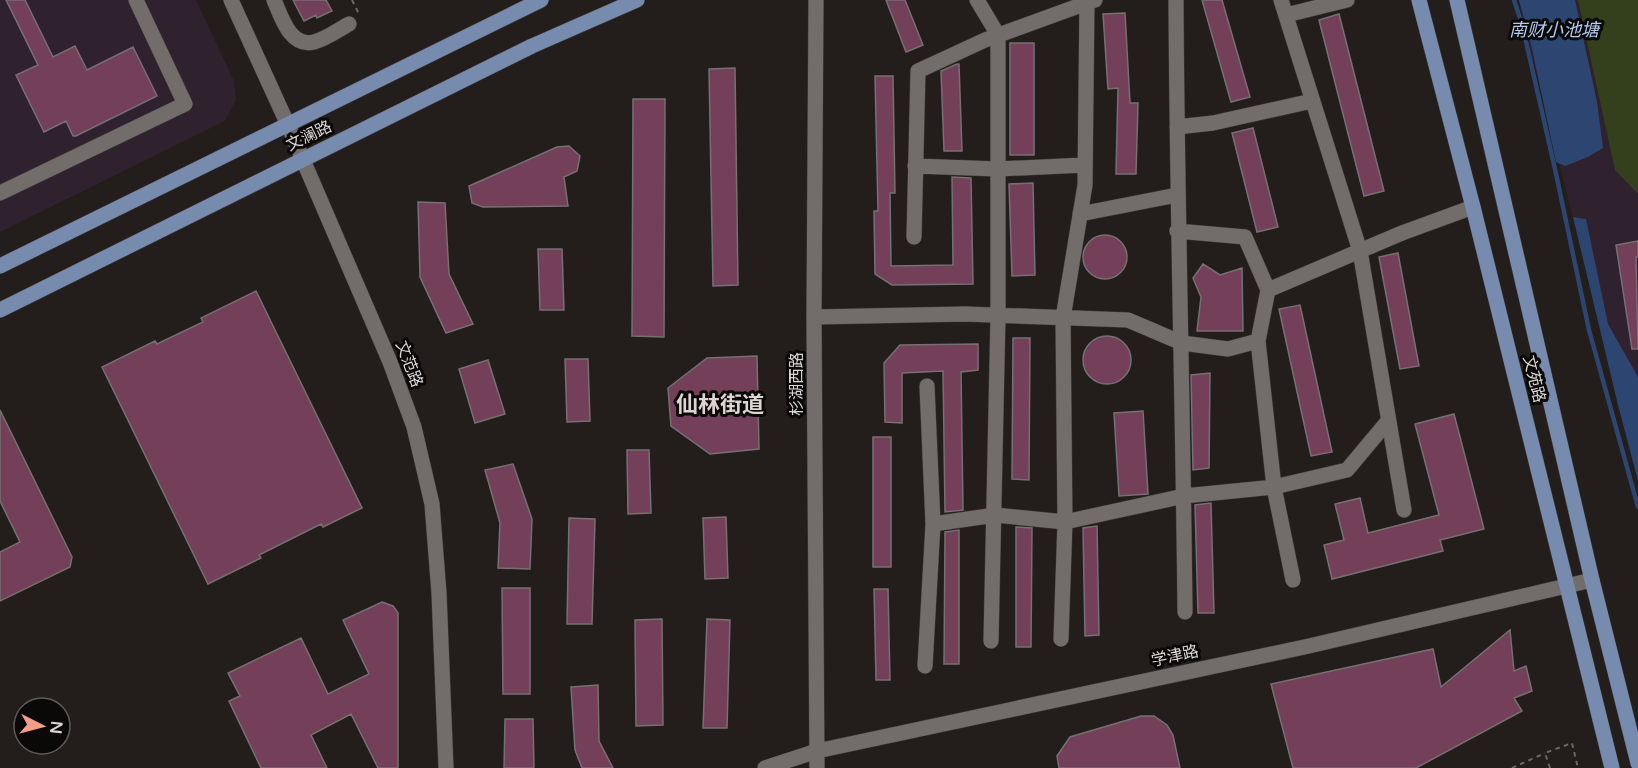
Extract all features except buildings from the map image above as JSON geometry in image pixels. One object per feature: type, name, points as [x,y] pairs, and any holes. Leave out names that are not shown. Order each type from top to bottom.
[{"type":"main road","name":"文澜路","points":[[0,266],[541,0]]},
{"type":"main road","name":"文澜路","points":[[0,310],[532,46],[637,0]]},
{"type":"main road","name":"文苑路","points":[[1419,0],[1473,207],[1612,768]]},
{"type":"main road","name":"文苑路","points":[[1457,0],[1592,580],[1638,763]]},
{"type":"street","points":[[0,193],[185,104],[136,0]]},
{"type":"street","name":"文范路","points":[[231,0],[288,125],[390,362],[414,427],[432,504],[439,593],[446,768]]},
{"type":"street","points":[[274,0],[287,29],[302,41],[314,42],[349,24]]},
{"type":"street","name":"杉湖西路","points":[[816,0],[814,317],[817,768]]},
{"type":"street","points":[[977,0],[998,35],[998,315],[991,641]]},
{"type":"street","points":[[1176,0],[1177,195],[1182,343],[1185,612]]},
{"type":"street","points":[[1347,0],[1283,7],[1360,251],[1404,510]]},
{"type":"street","points":[[914,237],[918,71],[998,35],[1090,1],[1085,185],[1063,318],[1065,522],[1061,639]]},
{"type":"street","points":[[1177,127],[1213,123],[1312,101]]},
{"type":"street","points":[[915,166],[998,169],[1085,165]]},
{"type":"street","points":[[1080,214],[1177,195]]},
{"type":"street","points":[[1268,290],[1473,207]]},
{"type":"street","points":[[1178,231],[1245,237],[1268,290],[1258,340],[1274,487],[1293,580]]},
{"type":"street","points":[[814,317],[998,315],[1128,320],[1182,343],[1228,349],[1258,340]]},
{"type":"street","points":[[925,666],[933,524],[927,386]]},
{"type":"street","points":[[933,524],[995,515],[1065,522],[1184,495],[1274,487],[1347,470],[1388,421]]},
{"type":"street","name":"学津路","points":[[765,768],[817,752],[1299,648],[1592,580]]},
{"type":"path","points":[[1512,768],[1572,743],[1578,768]]},
{"type":"path","points":[[1545,753],[1550,768]]},
{"type":"shaded area","points":[[0,0],[196,0],[234,81],[236,100],[225,121],[0,232]]},
{"type":"shaded area","points":[[1518,0],[1638,0],[1638,476]]},
{"type":"green space","points":[[1578,0],[1638,0],[1638,194],[1615,170]]},
{"type":"water","name":"南财小池塘","points":[[1519,0],[1575,0],[1597,102],[1603,148],[1565,166],[1556,162],[1531,44]]},
{"type":"water","points":[[1573,217],[1586,219],[1608,324],[1638,377],[1638,481],[1618,405]]},
{"type":"waterway","points":[[1514,0],[1522,24],[1555,169],[1589,330],[1638,507]]},
{"type":"district","name":"仙林街道","points":[[720,405]]}]
